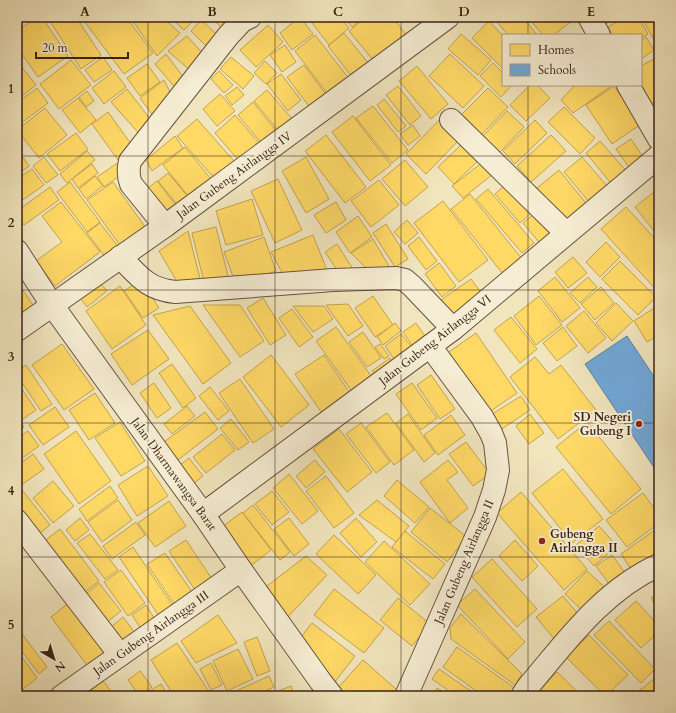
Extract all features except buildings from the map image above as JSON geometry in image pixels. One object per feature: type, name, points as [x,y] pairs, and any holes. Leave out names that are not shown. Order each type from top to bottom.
[{"type":"street","points":[[165,226],[131,184],[129,178],[130,161],[228,36],[242,21],[250,17]]},
{"type":"street","name":"Jalan Gubeng Airlangga IV","points":[[17,330],[165,226],[448,17]]},
{"type":"street","points":[[589,17],[598,34]]},
{"type":"street","points":[[629,86],[659,139]]},
{"type":"street","points":[[452,120],[566,234]]},
{"type":"street","name":"Jalan Gubeng Airlangga VI","points":[[203,514],[453,329],[659,156]]},
{"type":"street","name":"Jalan Dharmawangsa Barat","points":[[17,251],[52,305],[332,696]]},
{"type":"street","points":[[120,257],[146,283],[163,291],[175,292],[333,280],[396,278],[405,280],[412,286],[453,329]]},
{"type":"street","name":"Jalan Gubeng Airlangga II","points":[[406,696],[485,517],[494,490],[498,470],[495,443],[491,433],[482,417],[430,346]]},
{"type":"street","points":[[17,521],[120,655]]},
{"type":"street","points":[[522,696],[527,688],[602,602],[642,573],[659,565]]},
{"type":"street","name":"Jalan Gubeng Airlangga III","points":[[73,693],[120,655],[241,570]]},
{"type":"place","name":"SD Negeri Gubeng I","points":[[639,424]]},
{"type":"place","name":"Gubeng Airlangga II","points":[[542,541]]}]
